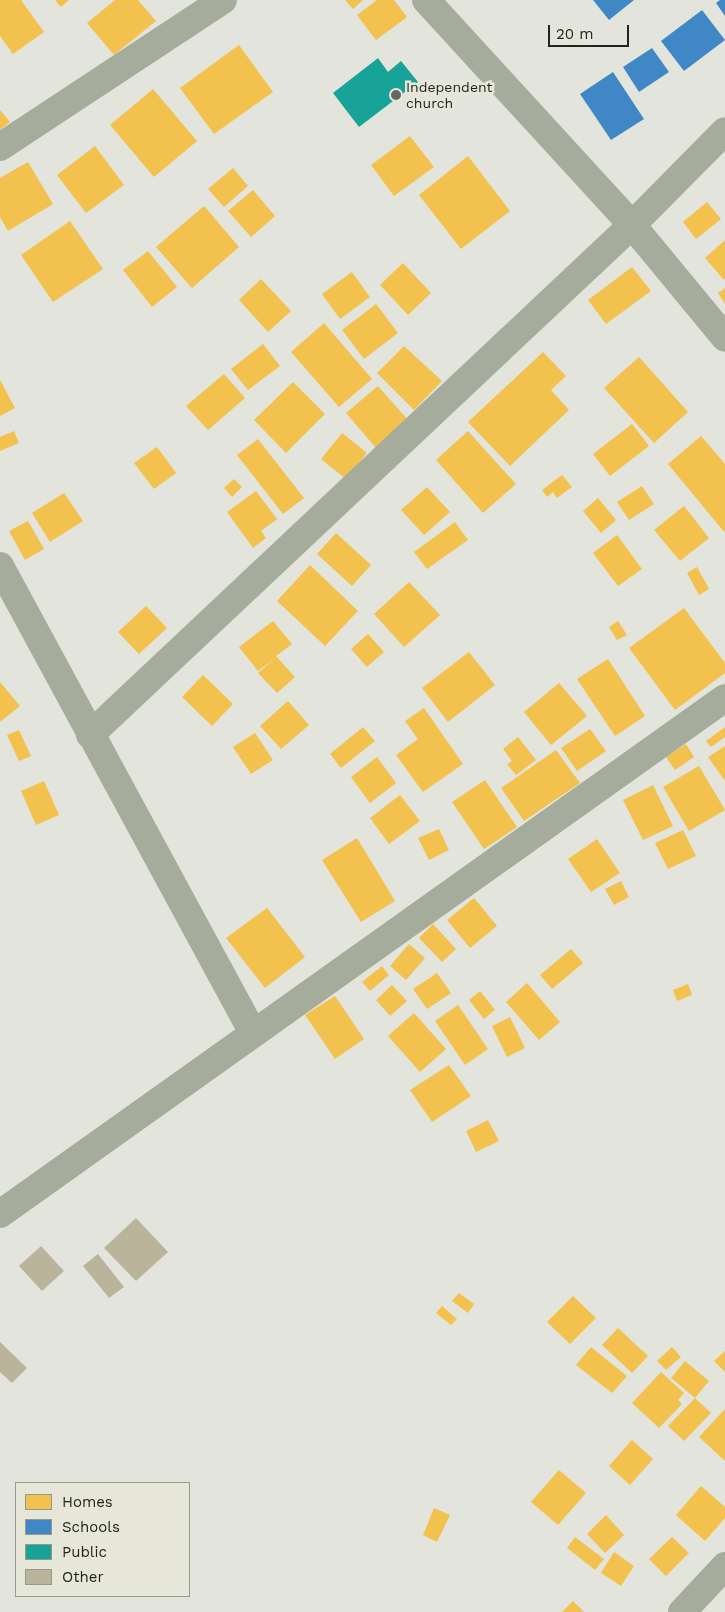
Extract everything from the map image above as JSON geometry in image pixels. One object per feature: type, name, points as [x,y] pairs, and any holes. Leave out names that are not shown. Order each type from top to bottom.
[{"type":"street","points":[[0,147],[223,0]]},
{"type":"street","points":[[426,0],[632,225],[725,338]]},
{"type":"street","points":[[90,735],[632,225],[725,131]]},
{"type":"street","points":[[0,566],[90,735],[253,1032]]},
{"type":"street","points":[[0,1214],[253,1032],[725,698]]},
{"type":"street","points":[[682,1612],[725,1566]]},
{"type":"building: Homes","points":[[0,0],[21,0],[44,32],[13,54],[0,36]]},
{"type":"building: Homes","points":[[55,0],[69,0],[61,7]]},
{"type":"building: Homes","points":[[115,0],[138,0],[156,21],[114,55],[87,23]]},
{"type":"building: Homes","points":[[345,0],[363,0],[353,9]]},
{"type":"building: Homes","points":[[377,0],[394,0],[407,17],[376,40],[357,15]]},
{"type":"building: Homes","points":[[239,45],[273,92],[214,134],[180,88]]},
{"type":"building: Homes","points":[[153,89],[197,141],[154,177],[110,125]]},
{"type":"building: Homes","points":[[0,110],[10,122],[0,130]]},
{"type":"building: Homes","points":[[410,136],[434,167],[394,196],[371,165]]},
{"type":"building: Homes","points":[[95,146],[124,185],[86,213],[57,175]]},
{"type":"building: Homes","points":[[468,156],[510,211],[461,249],[419,195]]},
{"type":"building: Homes","points":[[28,162],[53,204],[8,231],[0,217],[0,178]]},
{"type":"building: Homes","points":[[233,168],[248,186],[224,207],[208,189]]},
{"type":"building: Homes","points":[[253,190],[275,216],[251,237],[228,211]]},
{"type":"building: Homes","points":[[707,202],[721,219],[696,239],[683,222]]},
{"type":"building: Homes","points":[[204,206],[239,247],[192,288],[156,247]]},
{"type":"building: Homes","points":[[70,221],[103,269],[53,302],[21,255]]},
{"type":"building: Homes","points":[[725,240],[725,278],[724,280],[705,258]]},
{"type":"building: Homes","points":[[148,251],[177,287],[152,307],[123,270]]},
{"type":"building: Homes","points":[[403,263],[431,293],[408,315],[380,285]]},
{"type":"building: Homes","points":[[632,267],[651,291],[606,324],[588,300]]},
{"type":"building: Homes","points":[[352,272],[370,297],[340,319],[322,294]]},
{"type":"building: Homes","points":[[261,279],[291,311],[268,332],[239,300]]},
{"type":"building: Homes","points":[[725,288],[725,304],[718,293]]},
{"type":"building: Homes","points":[[376,304],[398,333],[364,359],[342,330]]},
{"type":"building: Homes","points":[[324,323],[372,379],[339,407],[291,352]]},
{"type":"building: Homes","points":[[263,344],[280,366],[248,390],[231,369]]},
{"type":"building: Homes","points":[[404,346],[442,381],[414,410],[377,373]]},
{"type":"building: Homes","points":[[543,352],[566,376],[551,390],[569,410],[510,466],[468,422]]},
{"type":"building: Homes","points":[[639,357],[688,412],[654,443],[604,388]]},
{"type":"building: Homes","points":[[224,374],[245,398],[208,430],[186,406]]},
{"type":"building: Homes","points":[[0,380],[15,408],[0,416]]},
{"type":"building: Homes","points":[[293,382],[325,414],[286,453],[254,420]]},
{"type":"building: Homes","points":[[378,386],[408,420],[376,448],[346,413]]},
{"type":"building: Homes","points":[[632,424],[649,446],[610,476],[593,454]]},
{"type":"building: Homes","points":[[14,431],[19,443],[0,451],[0,437]]},
{"type":"building: Homes","points":[[468,431],[516,484],[483,513],[436,460]]},
{"type":"building: Homes","points":[[342,433],[367,453],[346,479],[321,459]]},
{"type":"building: Homes","points":[[701,436],[725,464],[725,533],[668,464]]},
{"type":"building: Homes","points":[[258,439],[304,498],[283,514],[237,455]]},
{"type":"building: Homes","points":[[157,447],[176,473],[154,489],[134,463]]},
{"type":"building: Homes","points":[[562,475],[572,487],[557,498],[553,492],[547,497],[542,490]]},
{"type":"building: Homes","points":[[234,479],[242,487],[232,497],[224,488]]},
{"type":"building: Homes","points":[[642,486],[654,504],[629,520],[617,502]]},
{"type":"building: Homes","points":[[427,487],[450,512],[424,535],[401,510]]},
{"type":"building: Homes","points":[[256,491],[277,519],[261,531],[266,538],[253,548],[227,512]]},
{"type":"building: Homes","points":[[64,493],[83,521],[50,542],[32,513]]},
{"type":"building: Homes","points":[[598,498],[616,520],[601,533],[583,511]]},
{"type":"building: Homes","points":[[684,506],[709,538],[680,561],[654,530]]},
{"type":"building: Homes","points":[[28,521],[44,549],[25,560],[9,531]]},
{"type":"building: Homes","points":[[455,522],[468,540],[427,569],[414,552]]},
{"type":"building: Homes","points":[[336,533],[371,565],[352,586],[317,554]]},
{"type":"building: Homes","points":[[617,535],[642,569],[618,586],[593,553]]},
{"type":"building: Homes","points":[[310,565],[358,611],[325,646],[277,601]]},
{"type":"building: Homes","points":[[697,567],[709,589],[699,595],[687,573]]},
{"type":"building: Homes","points":[[409,582],[440,615],[404,647],[374,614]]},
{"type":"building: Homes","points":[[146,606],[167,628],[139,654],[118,632]]},
{"type":"building: Homes","points":[[684,608],[725,663],[725,673],[675,710],[629,648]]},
{"type":"building: Homes","points":[[273,621],[292,644],[276,656],[295,677],[277,693],[258,673],[274,659],[258,671],[239,647]]},
{"type":"building: Homes","points":[[618,621],[627,635],[617,640],[609,627]]},
{"type":"building: Homes","points":[[368,634],[384,652],[367,667],[351,649]]},
{"type":"building: Homes","points":[[469,652],[495,685],[448,722],[422,688]]},
{"type":"building: Homes","points":[[608,659],[645,716],[615,736],[577,679]]},
{"type":"building: Homes","points":[[203,675],[233,704],[212,726],[182,697]]},
{"type":"building: Homes","points":[[0,682],[20,706],[0,722]]},
{"type":"building: Homes","points":[[559,683],[587,716],[551,745],[524,712]]},
{"type":"building: Homes","points":[[288,701],[309,725],[281,749],[260,726]]},
{"type":"building: Homes","points":[[424,708],[463,764],[423,792],[396,755],[418,739],[405,721]]},
{"type":"building: Homes","points":[[363,727],[375,741],[341,768],[330,754]]},
{"type":"building: Homes","points":[[725,727],[725,737],[711,747],[706,741]]},
{"type":"building: Homes","points":[[590,729],[606,751],[577,771],[561,748]]},
{"type":"building: Homes","points":[[19,730],[31,756],[19,761],[7,735]]},
{"type":"building: Homes","points":[[255,733],[273,760],[251,774],[233,747]]},
{"type":"building: Homes","points":[[518,737],[536,760],[516,775],[507,764],[512,761],[503,749]]},
{"type":"building: Homes","points":[[686,744],[694,757],[675,770],[666,757]]},
{"type":"building: Homes","points":[[725,746],[725,781],[708,757]]},
{"type":"building: Homes","points":[[556,750],[580,783],[524,821],[501,788]]},
{"type":"building: Homes","points":[[377,757],[396,783],[370,803],[351,777]]},
{"type":"building: Homes","points":[[699,766],[725,810],[689,831],[663,787]]},
{"type":"building: Homes","points":[[485,780],[517,827],[484,849],[452,802]]},
{"type":"building: Homes","points":[[44,781],[59,815],[36,825],[21,791]]},
{"type":"building: Homes","points":[[653,785],[673,826],[643,840],[623,800]]},
{"type":"building: Homes","points":[[400,795],[420,821],[389,844],[370,818]]},
{"type":"building: Homes","points":[[439,829],[449,850],[429,860],[418,838]]},
{"type":"building: Homes","points":[[683,830],[696,856],[668,869],[655,843]]},
{"type":"building: Homes","points":[[357,838],[395,901],[361,922],[322,860]]},
{"type":"building: Homes","points":[[597,839],[620,873],[591,892],[568,859]]},
{"type":"building: Homes","points":[[621,881],[629,897],[614,905],[605,889]]},
{"type":"building: Homes","points":[[474,898],[497,926],[470,948],[447,920]]},
{"type":"building: Homes","points":[[267,908],[305,957],[265,988],[226,938]]},
{"type":"building: Homes","points":[[433,924],[456,949],[442,962],[419,938]]},
{"type":"building: Homes","points":[[409,944],[425,958],[406,980],[390,966]]},
{"type":"building: Homes","points":[[571,949],[583,963],[552,989],[540,975]]},
{"type":"building: Homes","points":[[382,966],[389,975],[370,991],[362,982]]},
{"type":"building: Homes","points":[[437,973],[451,993],[427,1009],[413,989]]},
{"type":"building: Homes","points":[[527,983],[560,1022],[539,1040],[506,1002]]},
{"type":"building: Homes","points":[[688,984],[692,995],[677,1001],[673,990]]},
{"type":"building: Homes","points":[[392,985],[407,1001],[390,1016],[376,1000]]},
{"type":"building: Homes","points":[[480,991],[495,1010],[484,1019],[469,1000]]},
{"type":"building: Homes","points":[[335,996],[364,1039],[335,1059],[305,1015]]},
{"type":"building: Homes","points":[[458,1005],[488,1049],[465,1065],[435,1021]]},
{"type":"building: Homes","points":[[414,1013],[446,1049],[420,1072],[388,1036]]},
{"type":"building: Homes","points":[[510,1017],[525,1048],[507,1057],[492,1026]]},
{"type":"building: Homes","points":[[449,1065],[471,1096],[432,1122],[410,1090]]},
{"type":"building: Homes","points":[[488,1120],[499,1141],[476,1152],[466,1131]]},
{"type":"building: Homes","points":[[459,1293],[474,1304],[468,1313],[452,1301]]},
{"type":"building: Homes","points":[[573,1296],[596,1318],[570,1344],[547,1322]]},
{"type":"building: Homes","points":[[442,1306],[457,1319],[451,1325],[436,1313]]},
{"type":"building: Homes","points":[[618,1328],[648,1356],[632,1373],[602,1345]]},
{"type":"building: Homes","points":[[591,1347],[627,1376],[612,1393],[576,1365]]},
{"type":"building: Homes","points":[[672,1347],[681,1357],[666,1370],[657,1361]]},
{"type":"building: Homes","points":[[725,1351],[725,1372],[714,1361]]},
{"type":"building: Homes","points":[[685,1361],[709,1381],[695,1398],[671,1378]]},
{"type":"building: Homes","points":[[661,1372],[684,1393],[678,1400],[682,1404],[659,1428],[632,1403]]},
{"type":"building: Homes","points":[[695,1398],[711,1413],[684,1441],[668,1426]]},
{"type":"building: Homes","points":[[725,1409],[725,1461],[699,1437]]},
{"type":"building: Homes","points":[[632,1440],[653,1459],[630,1485],[609,1466]]},
{"type":"building: Homes","points":[[559,1470],[586,1493],[558,1525],[531,1502]]},
{"type":"building: Homes","points":[[701,1486],[725,1507],[725,1518],[705,1541],[676,1515]]},
{"type":"building: Homes","points":[[434,1508],[450,1515],[437,1542],[423,1535]]},
{"type":"building: Homes","points":[[606,1515],[624,1535],[605,1553],[587,1534]]},
{"type":"building: Homes","points":[[575,1537],[604,1559],[595,1570],[567,1548]]},
{"type":"building: Homes","points":[[672,1537],[689,1553],[666,1576],[649,1559]]},
{"type":"building: Homes","points":[[614,1552],[634,1566],[621,1586],[601,1573]]},
{"type":"building: Homes","points":[[573,1601],[584,1612],[562,1612]]},
{"type":"building: Schools","points":[[593,0],[634,0],[609,20]]},
{"type":"building: Schools","points":[[720,0],[725,0],[725,16],[716,3]]},
{"type":"building: Schools","points":[[702,10],[725,40],[684,71],[661,41]]},
{"type":"building: Schools","points":[[652,48],[669,72],[639,92],[623,67]]},
{"type":"building: Schools","points":[[613,72],[644,119],[611,140],[580,94]]},
{"type":"building: Public","points":[[378,58],[388,72],[401,61],[418,82],[359,127],[333,93]]},
{"type":"building: Other","points":[[136,1218],[168,1252],[136,1281],[104,1248]]},
{"type":"building: Other","points":[[41,1246],[64,1271],[42,1291],[19,1266]]},
{"type":"building: Other","points":[[98,1254],[124,1287],[109,1298],[83,1266]]},
{"type":"building: Other","points":[[0,1342],[27,1368],[12,1383],[0,1372]]},
{"type":"place","name":"Independent church","points":[[396,95]]}]
